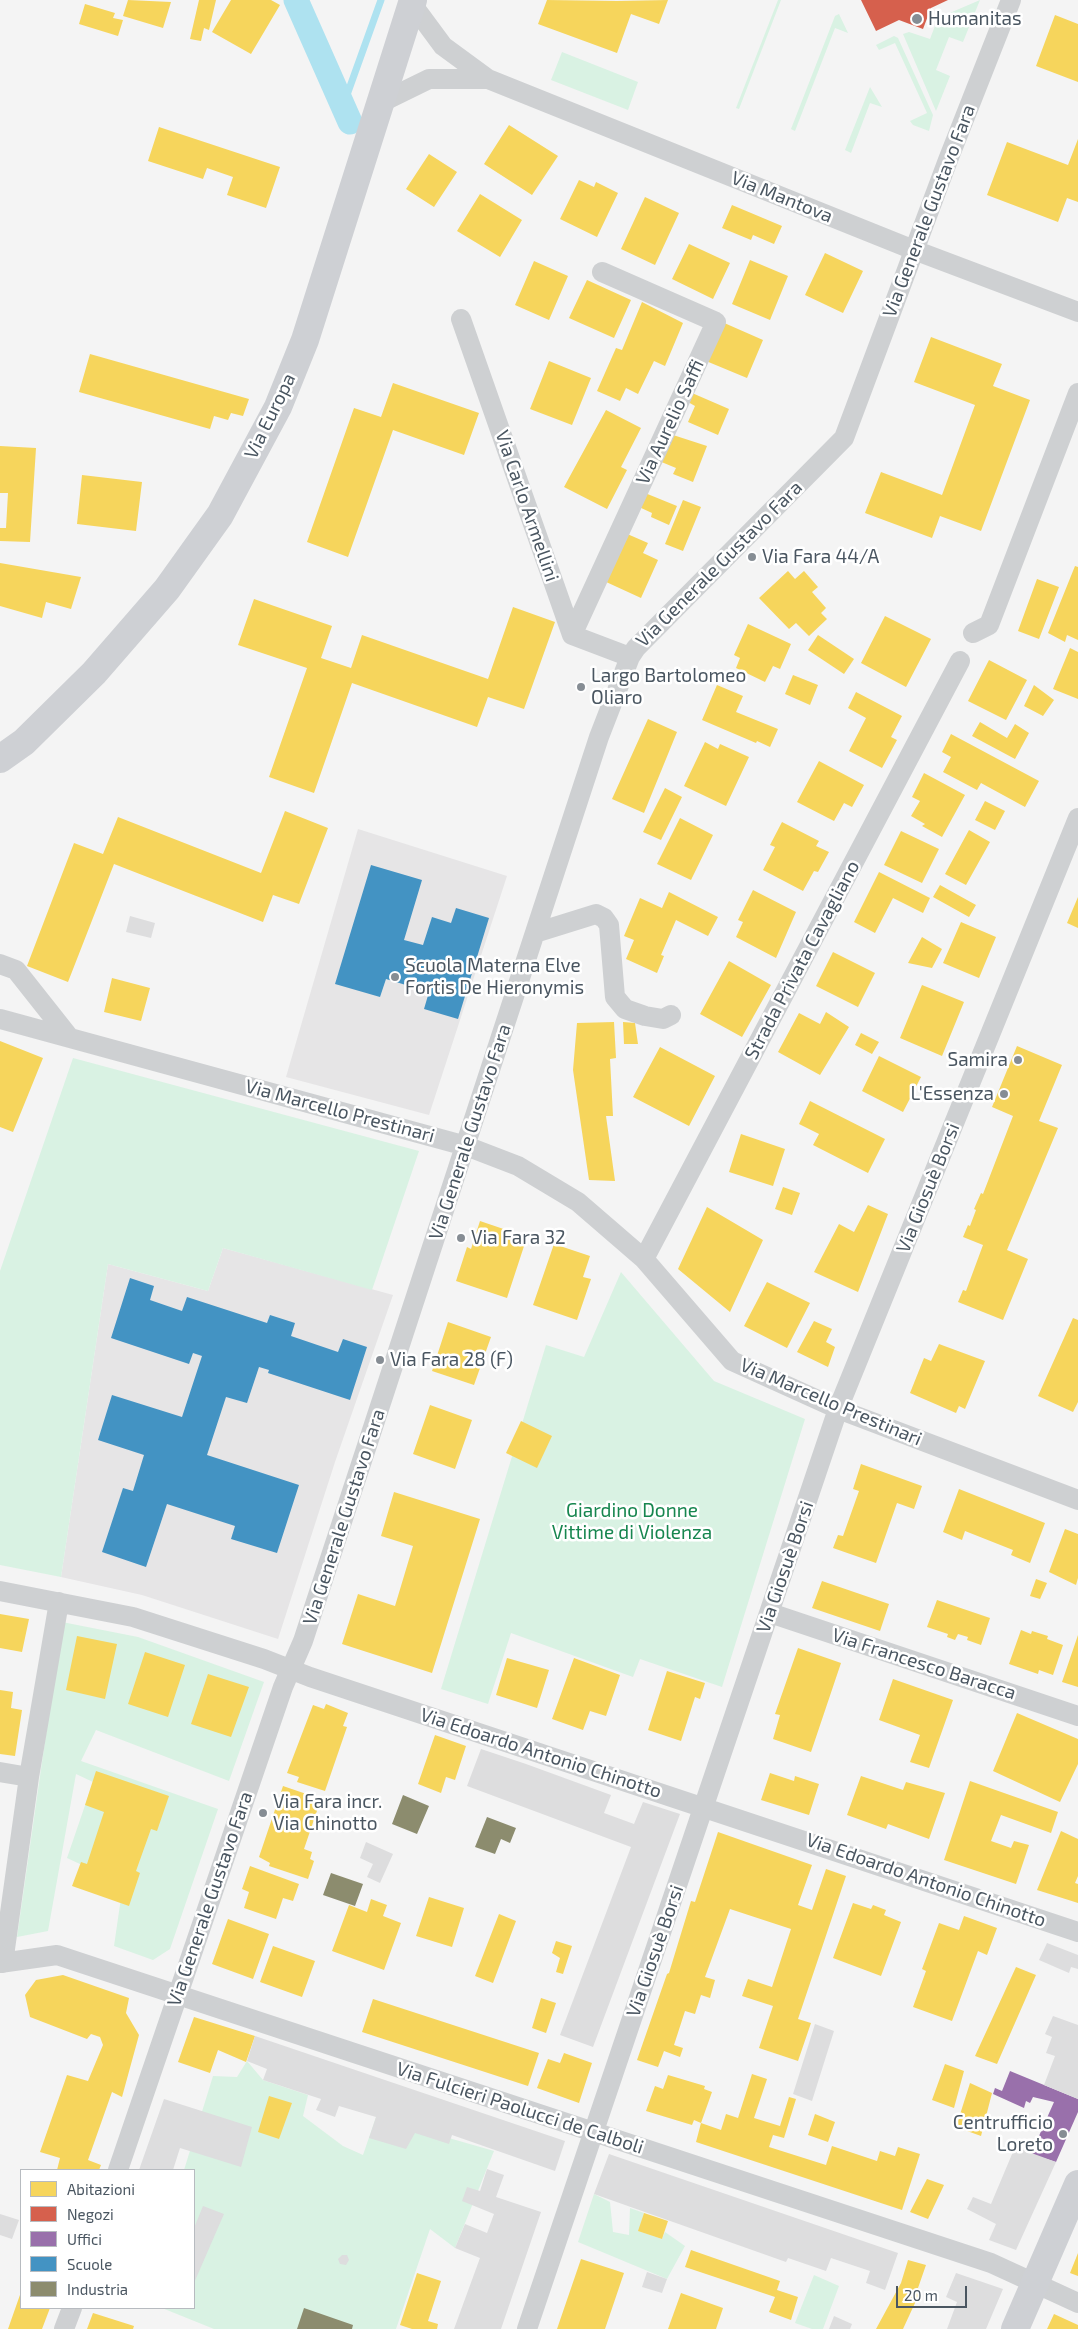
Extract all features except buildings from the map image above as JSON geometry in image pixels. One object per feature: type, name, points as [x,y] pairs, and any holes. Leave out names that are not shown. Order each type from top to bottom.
[{"type":"main road","name":"Via Europa","points":[[0,759],[24,742],[94,673],[167,589],[220,515],[278,407],[305,340],[413,2]]},
{"type":"main road","points":[[1015,2329],[1078,2184]]},
{"type":"street","name":"Via Generale Gustavo Fara","points":[[118,2169],[291,1669],[304,1640],[600,737],[630,657],[636,648],[844,438],[1010,0]]},
{"type":"street","name":"Via Mantova","points":[[413,2],[443,46],[488,78],[914,250],[1078,312]]},
{"type":"street","name":"Via Mantova","points":[[380,103],[430,79],[488,78]]},
{"type":"street","name":"Via Aurelio Saffi","points":[[572,635],[716,322],[602,272]]},
{"type":"street","name":"Via Carlo Armellini","points":[[461,320],[572,635]]},
{"type":"street","points":[[973,633],[989,625],[1078,393]]},
{"type":"street","points":[[572,635],[630,657]]},
{"type":"street","name":"Strada Privata Cavagliano","points":[[644,1259],[960,661]]},
{"type":"street","name":"Via Giosuè Borsi","points":[[527,2329],[592,2132],[705,1807],[838,1409],[1078,818]]},
{"type":"street","points":[[535,933],[596,914],[604,918],[609,925],[615,997],[625,1009],[645,1016],[663,1019],[671,1015]]},
{"type":"street","points":[[0,964],[16,970],[69,1037]]},
{"type":"street","name":"Via Marcello Prestinari","points":[[0,1018],[466,1146],[518,1166],[578,1202],[644,1259],[732,1361],[838,1409],[1078,1500]]},
{"type":"street","name":"Via Edoardo Antonio Chinotto","points":[[0,1591],[133,1617],[264,1659],[1078,1932]]},
{"type":"street","points":[[1,1963],[29,1777],[59,1602]]},
{"type":"street","name":"Via Francesco Baracca","points":[[770,1613],[1078,1716]]},
{"type":"street","points":[[0,1772],[29,1777]]},
{"type":"street","name":"Via Fulcieri Paolucci de Calboli","points":[[1,1963],[57,1955],[991,2263],[1078,2303]]},
{"type":"street","points":[[64,2329],[72,2309]]},
{"type":"shaded area","name":"Scuola Materna Elve Fortis De Hieronymis","points":[[358,829],[507,876],[429,1115],[286,1077]]},
{"type":"shaded area","points":[[223,1248],[393,1295],[335,1462],[278,1639],[142,1595],[61,1577],[108,1264],[208,1291]]},
{"type":"green space","points":[[778,0],[781,0],[739,109],[736,108]]},
{"type":"green space","points":[[980,0],[963,42],[949,37],[936,70],[950,76],[936,111],[903,34],[909,32],[930,39],[938,18]]},
{"type":"green space","points":[[839,14],[848,33],[835,28],[795,131],[791,129],[835,16]]},
{"type":"green space","points":[[894,36],[898,38],[933,115],[929,131],[913,125],[910,121],[927,113],[895,43],[879,50],[876,45]]},
{"type":"green space","points":[[562,52],[638,82],[628,110],[551,80]]},
{"type":"green space","points":[[870,87],[882,107],[870,103],[851,153],[845,150]]},
{"type":"green space","points":[[73,1058],[419,1151],[372,1290],[223,1248],[208,1291],[108,1264],[61,1577],[0,1565],[0,1271]]},
{"type":"green space","name":"Giardino Donne Vittime di Violenza","points":[[621,1272],[714,1381],[805,1419],[722,1687],[640,1659],[633,1677],[511,1633],[488,1704],[441,1689],[546,1345],[584,1357]]},
{"type":"green space","points":[[62,1622],[138,1637],[264,1682],[229,1781],[96,1730],[81,1761],[218,1809],[170,1949],[153,1960],[114,1946],[123,1884],[67,1858],[93,1782],[76,1774],[48,1931],[17,1937]]},
{"type":"green space","points":[[247,2061],[263,2080],[308,2095],[303,2116],[343,2146],[363,2155],[376,2117],[494,2151],[455,2248],[430,2229],[396,2329],[214,2329],[164,2309],[195,2309],[195,2169],[184,2169],[213,2076],[237,2077]]},
{"type":"green space","points":[[594,2194],[610,2202],[613,2232],[629,2235],[630,2208],[644,2213],[639,2231],[662,2239],[665,2232],[685,2246],[667,2279],[578,2242]]},
{"type":"green space","points":[[814,2275],[839,2286],[823,2329],[812,2329],[795,2323]]},
{"type":"waterway","points":[[296,0],[350,122]]},
{"type":"waterway","points":[[343,106],[381,0]]},
{"type":"place","name":"Humanitas","points":[[917,19]]},
{"type":"place","name":"Via Fara 44/A","points":[[752,557]]},
{"type":"place","name":"Largo Bartolomeo Oliaro","points":[[581,687]]},
{"type":"place","name":"Scuola Materna Elve Fortis De Hieronymis","points":[[395,977]]},
{"type":"place","name":"Samira","points":[[1018,1060]]},
{"type":"place","name":"L'Essenza","points":[[1004,1094]]},
{"type":"place","name":"Via Fara 32","points":[[461,1238]]},
{"type":"place","name":"Via Fara 28 (F)","points":[[380,1360]]},
{"type":"place","name":"Via Fara incr. Via Chinotto","points":[[263,1813]]},
{"type":"place","name":"Centrufficio Loreto","points":[[1063,2134]]}]
